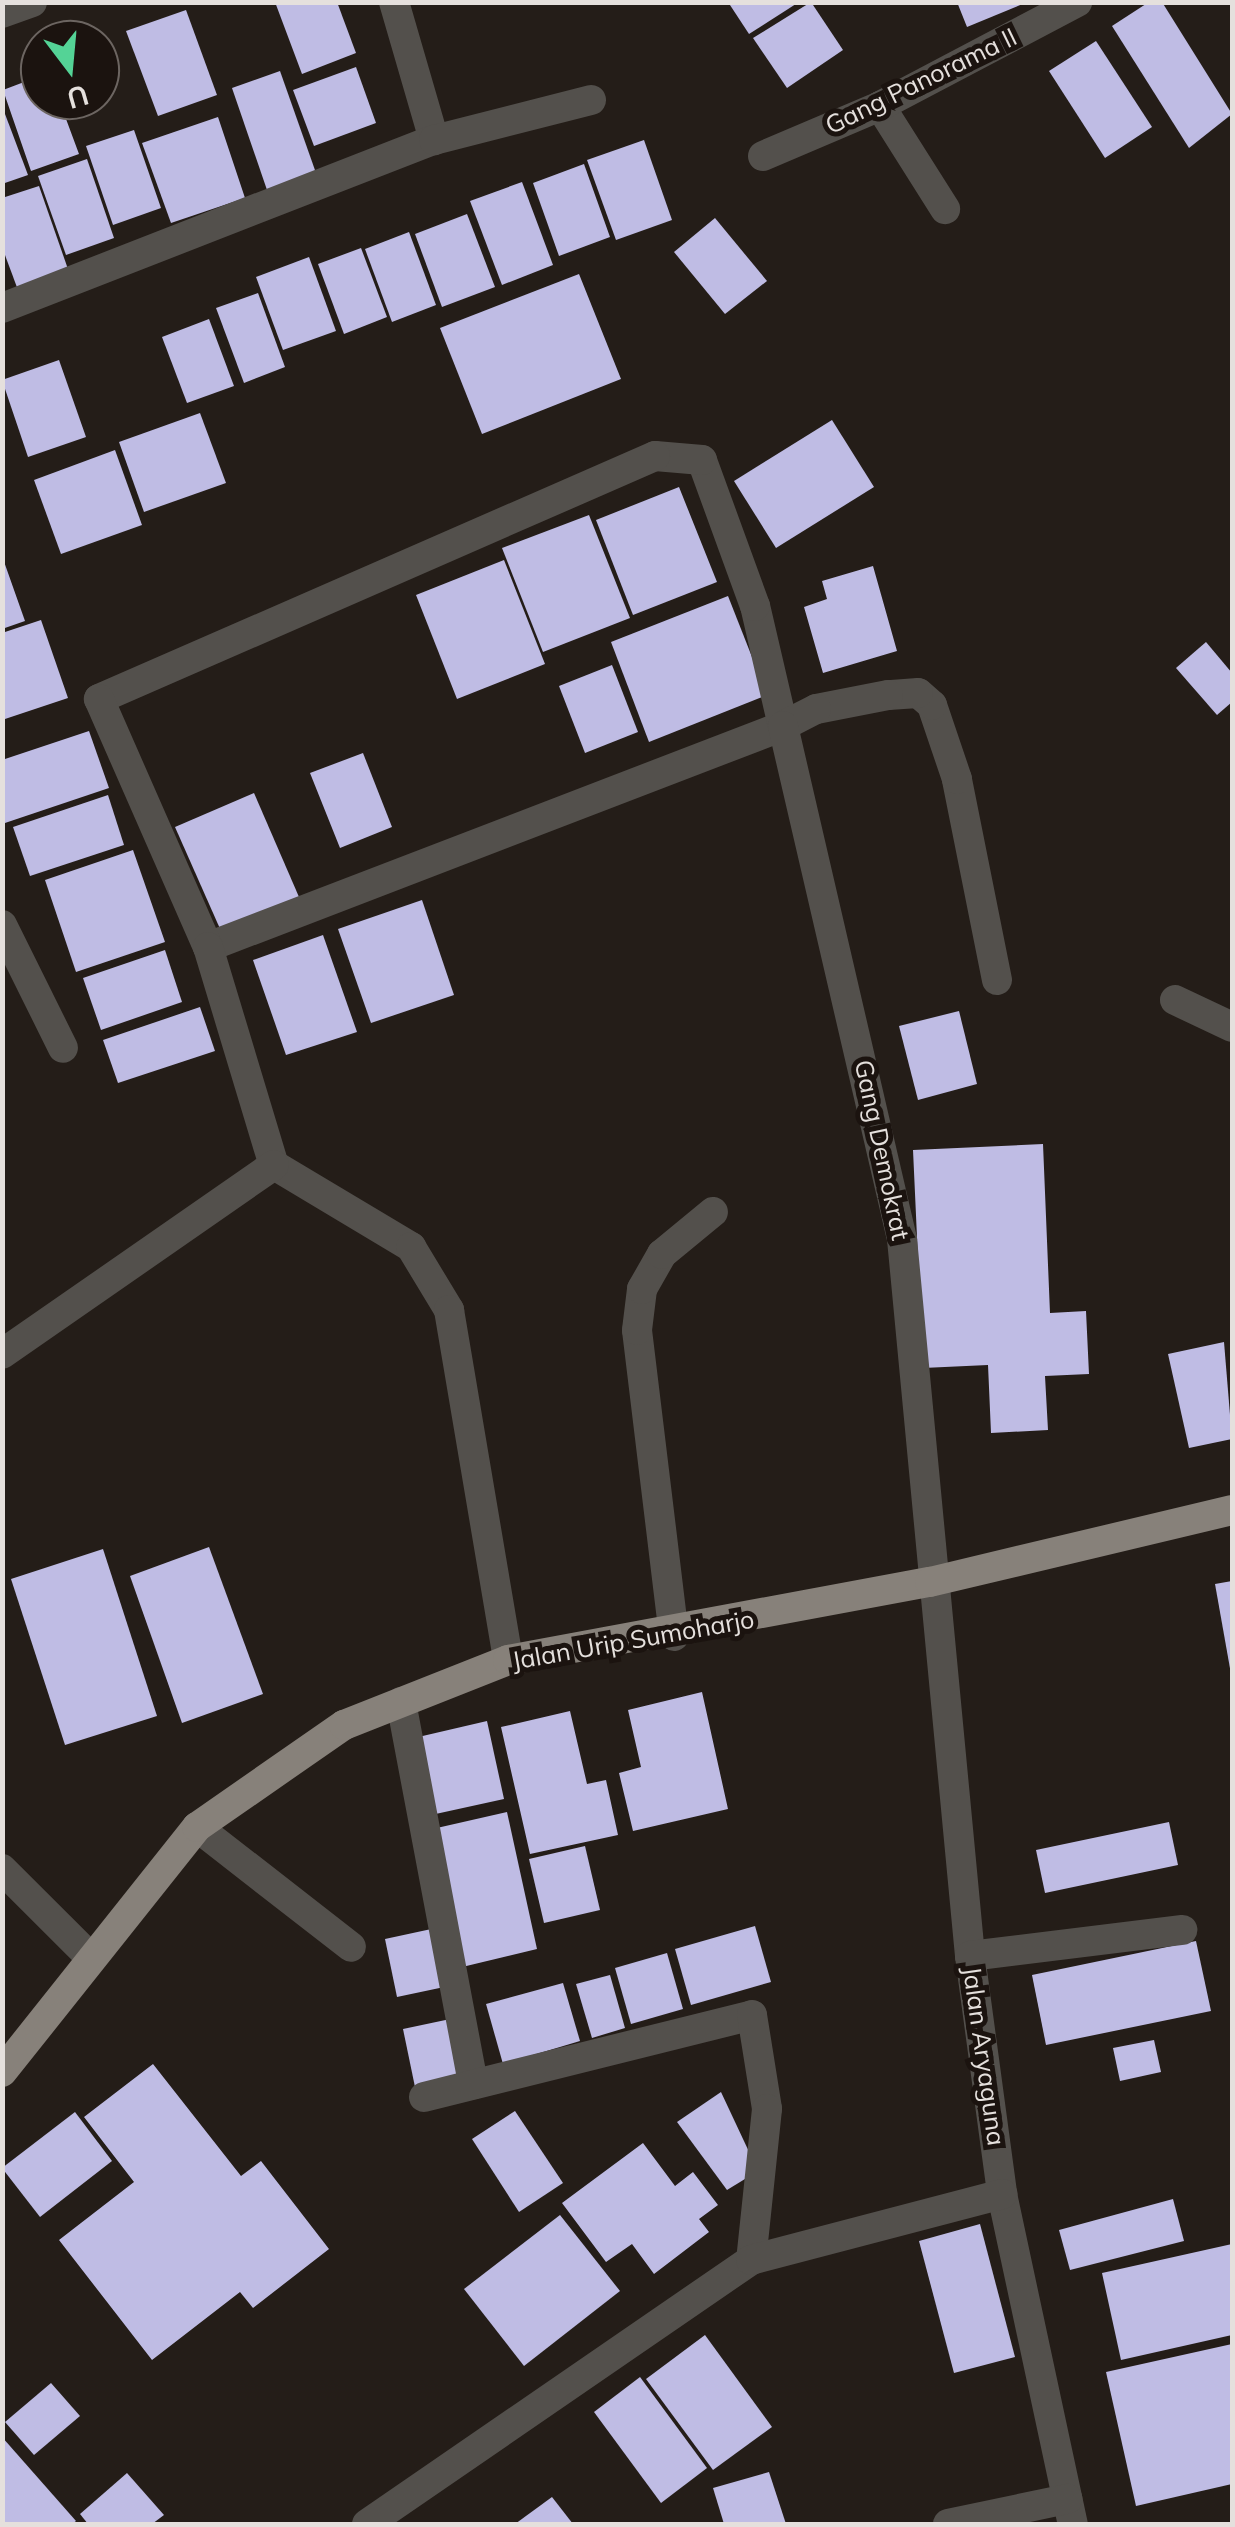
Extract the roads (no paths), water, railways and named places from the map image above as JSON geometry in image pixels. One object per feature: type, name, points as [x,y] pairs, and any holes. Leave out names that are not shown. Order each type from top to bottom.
[{"type":"main road","name":"Jalan Urip Sumoharjo","points":[[2,2072],[89,1956],[197,1827],[344,1725],[508,1660],[674,1636],[930,1582],[1232,1510]]},
{"type":"street","points":[[2,13],[32,2]]},
{"type":"street","points":[[394,2],[434,140]]},
{"type":"street","name":"Gang Panorama II","points":[[763,156],[880,106],[1077,2]]},
{"type":"street","points":[[2,308],[434,140],[591,100]]},
{"type":"street","points":[[880,106],[944,209]]},
{"type":"street","name":"Gang Demokrat","points":[[208,947],[99,699],[655,456],[685,454],[708,467],[755,606],[902,1239],[930,1582]]},
{"type":"street","points":[[508,1660],[449,1310],[410,1247],[274,1165],[208,947],[783,726],[888,694],[918,693],[932,705],[957,779],[997,980]]},
{"type":"street","points":[[2,925],[63,1048]]},
{"type":"street","points":[[1175,1000],[1232,1027]]},
{"type":"street","points":[[2,1354],[274,1165]]},
{"type":"street","points":[[674,1636],[637,1330],[642,1289],[662,1254],[714,1212]]},
{"type":"street","name":"Jalan Aryaguna","points":[[930,1582],[970,1956],[1002,2194],[1070,2512]]},
{"type":"street","points":[[401,1702],[473,2084]]},
{"type":"street","points":[[197,1827],[351,1947]]},
{"type":"street","points":[[2,1868],[89,1956]]},
{"type":"street","points":[[970,1956],[1182,1930]]},
{"type":"street","points":[[424,2097],[752,2015],[768,2109],[751,2260]]},
{"type":"street","points":[[367,2524],[751,2260],[1002,2194]]},
{"type":"street","points":[[948,2524],[1070,2512]]}]
